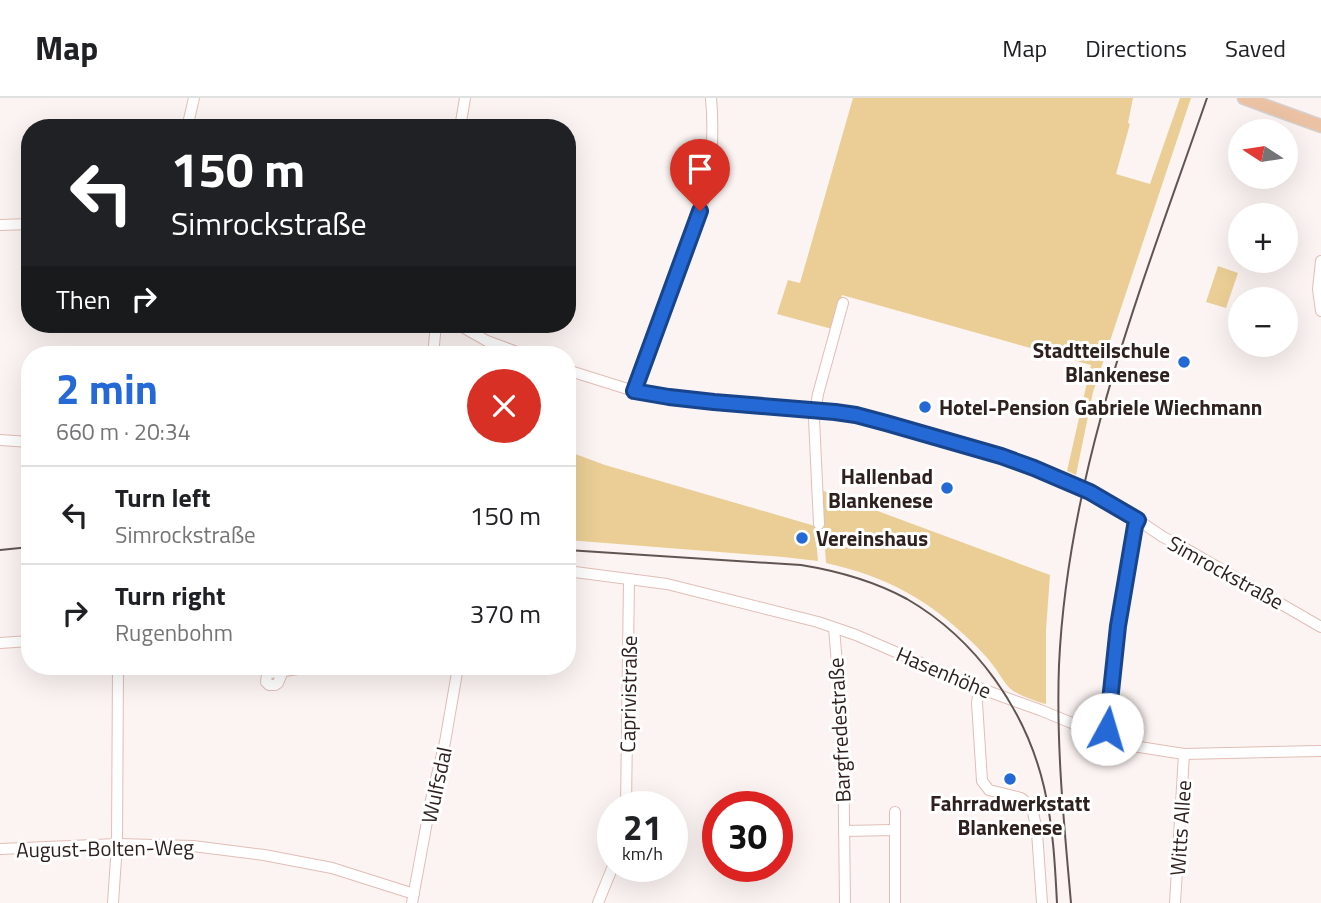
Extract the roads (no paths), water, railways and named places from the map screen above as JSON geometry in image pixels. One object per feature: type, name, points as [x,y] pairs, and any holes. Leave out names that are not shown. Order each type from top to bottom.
[{"type":"main road","points":[[1244,98],[1321,126]]},
{"type":"street","points":[[189,119],[194,98]]},
{"type":"street","points":[[462,119],[465,98]]},
{"type":"street","points":[[634,391],[708,189],[713,157],[711,98]]},
{"type":"street","points":[[0,225],[21,225]]},
{"type":"street","points":[[1321,261],[1318,289],[1321,311]]},
{"type":"street","points":[[819,524],[815,411],[843,303]]},
{"type":"street","points":[[473,333],[501,346]]},
{"type":"street","name":"Simrockstraße","points":[[576,373],[634,391],[669,397],[856,415],[1001,456],[1090,492],[1163,537],[1321,626]]},
{"type":"street","points":[[0,440],[21,441]]},
{"type":"street","points":[[1105,737],[1118,626],[1138,520]]},
{"type":"street","name":"Hasenhöhe","points":[[576,571],[667,584],[818,622],[856,635],[979,688],[1133,746],[1184,754],[1321,751]]},
{"type":"street","name":"Caprivistraße","points":[[626,791],[629,580]]},
{"type":"street","name":"Bargfredestraße","points":[[834,628],[843,730],[845,903]]},
{"type":"street","points":[[0,643],[21,642]]},
{"type":"street","points":[[113,903],[117,844],[118,675]]},
{"type":"street","name":"Wulfsdal","points":[[413,898],[457,675]]},
{"type":"street","points":[[979,688],[977,703],[982,781],[989,790],[1021,798],[1032,807],[1037,832],[1042,903]]},
{"type":"street","name":"Witts Allee","points":[[1175,903],[1184,754]]},
{"type":"street","points":[[895,812],[895,903]]},
{"type":"street","name":"Bargfredestraße","points":[[844,831],[895,830]]},
{"type":"street","name":"August-Bolten-Weg","points":[[0,849],[117,844],[193,846],[264,855],[332,868],[413,898]]},
{"type":"street","points":[[598,903],[607,882]]},
{"type":"tram line","points":[[1071,903],[1061,784],[1058,695],[1065,592],[1077,519],[1112,377],[1207,98]]},
{"type":"tram line","points":[[0,550],[21,548]]},
{"type":"tram line","points":[[576,551],[815,567],[882,587],[932,615],[955,634],[995,679],[1025,731],[1036,758],[1047,801],[1057,903]]},
{"type":"place","name":"Stadtteilschule Blankenese","points":[[1184,362]]},
{"type":"place","name":"Hotel-Pension Gabriele Wiechmann","points":[[925,407]]},
{"type":"place","name":"Hallenbad Blankenese","points":[[947,488]]},
{"type":"place","name":"Vereinshaus","points":[[802,538]]},
{"type":"place","name":"Fahrradwerkstatt Blankenese","points":[[1010,779]]}]
